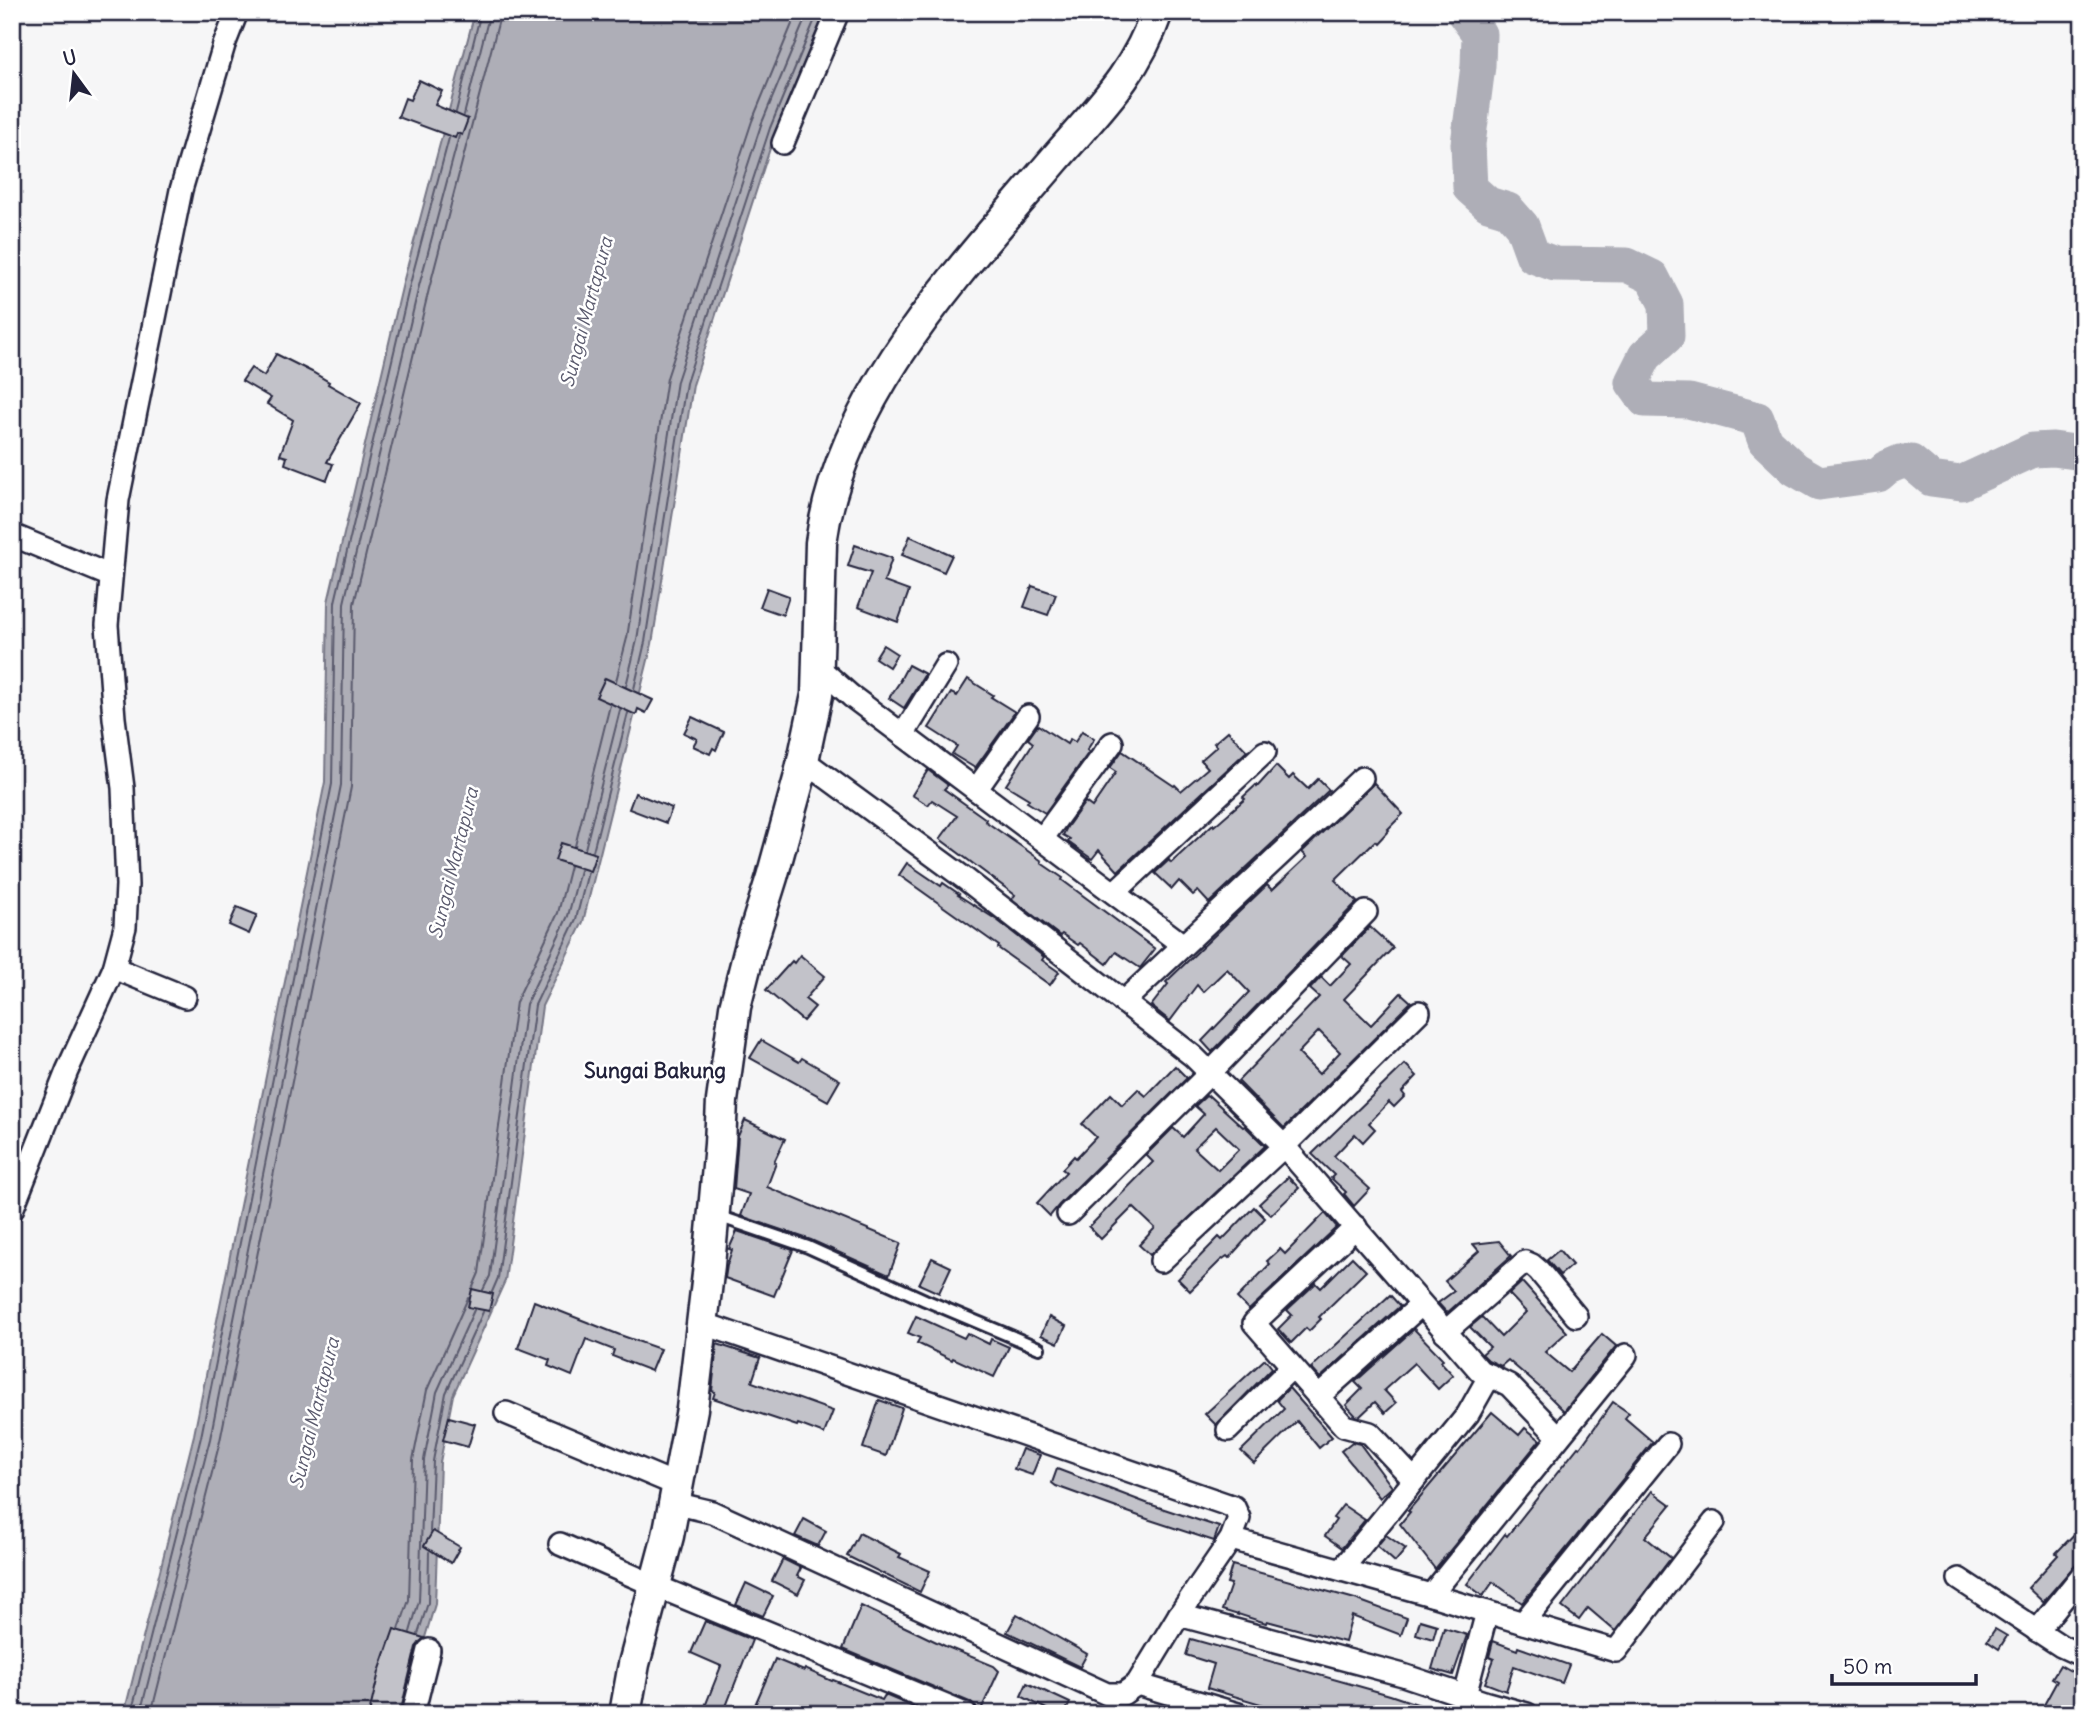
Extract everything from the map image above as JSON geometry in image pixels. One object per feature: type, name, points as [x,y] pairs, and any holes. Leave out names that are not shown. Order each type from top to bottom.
[{"type":"street","points":[[12,1210],[67,1071],[114,968],[125,927],[127,885],[123,788],[114,718],[107,625],[118,500],[181,190],[224,45],[237,12]]},
{"type":"street","points":[[783,143],[838,12]]},
{"type":"street","points":[[625,1714],[634,1664],[668,1536],[692,1409],[720,1144],[722,1101],[735,1007],[803,760],[817,695],[819,577],[823,525],[842,463],[883,378],[921,320],[1113,95],[1145,45],[1157,12]]},
{"type":"street","points":[[12,535],[111,576]]},
{"type":"street","points":[[903,735],[946,665]]},
{"type":"street","points":[[817,666],[851,696],[1183,945]]},
{"type":"street","points":[[976,790],[1028,716]]},
{"type":"street","points":[[1042,839],[1112,743]]},
{"type":"street","points":[[1114,893],[1265,752]]},
{"type":"street","points":[[803,760],[964,878],[1193,1056],[1284,1146],[1480,1371],[1509,1385],[1559,1437]]},
{"type":"street","points":[[1124,1002],[1362,778]]},
{"type":"street","points":[[1068,1214],[1366,912]]},
{"type":"street","points":[[114,968],[185,997]]},
{"type":"street","points":[[1161,1261],[1284,1146],[1419,1012]]},
{"type":"street","points":[[1356,1227],[1254,1323],[1344,1426],[1370,1433],[1414,1480]]},
{"type":"street","points":[[1445,1332],[1525,1262],[1539,1271],[1576,1316]]},
{"type":"street","points":[[1318,1397],[1421,1305]]},
{"type":"street","points":[[506,1413],[712,1512],[1107,1694],[1123,1694],[1137,1684],[1179,1615],[1231,1539],[1240,1518],[1234,1507],[702,1323]]},
{"type":"street","points":[[1431,1595],[1626,1355]]},
{"type":"street","points":[[1228,1430],[1292,1367]]},
{"type":"street","points":[[1342,1569],[1468,1414],[1490,1375]]},
{"type":"street","points":[[1523,1623],[1668,1444]]},
{"type":"street","points":[[1231,1539],[1342,1569],[1616,1651],[1714,1522]]},
{"type":"street","points":[[561,1544],[965,1714]]},
{"type":"street","points":[[2037,1631],[2083,1574]]},
{"type":"street","points":[[1959,1579],[2061,1646],[2083,1656]]},
{"type":"street","points":[[1462,1704],[1487,1612]]},
{"type":"street","points":[[1179,1615],[1403,1675],[1462,1704],[1527,1714]]},
{"type":"street","points":[[413,1714],[429,1650]]},
{"type":"street","points":[[1137,1684],[1238,1714]]},
{"type":"lane","points":[[712,1215],[808,1247],[1039,1348]]},
{"type":"water","name":"Sungai Martapura","points":[[475,12],[825,12],[776,130],[693,385],[652,644],[583,922],[542,1006],[505,1281],[453,1395],[440,1462],[435,1604],[402,1714],[124,1714],[194,1435],[325,782],[328,602],[403,283]]},
{"type":"building","points":[[419,80],[442,91],[435,105],[468,119],[462,135],[457,133],[455,138],[398,117],[405,98],[410,100]]},
{"type":"building","points":[[276,354],[312,372],[361,403],[327,462],[333,464],[327,480],[285,464],[287,457],[280,455],[293,420],[267,404],[271,398],[242,381],[251,368],[264,376]]},
{"type":"building","points":[[910,536],[952,555],[944,572],[902,555]]},
{"type":"building","points":[[855,545],[892,558],[884,582],[909,591],[898,622],[858,607],[871,573],[848,566]]},
{"type":"building","points":[[1032,586],[1056,594],[1048,615],[1024,607]]},
{"type":"building","points":[[767,588],[789,596],[783,615],[760,607]]},
{"type":"building","points":[[883,645],[897,654],[889,667],[875,658]]},
{"type":"building","points":[[908,665],[925,674],[904,708],[889,698]]},
{"type":"building","points":[[605,678],[653,700],[646,713],[638,709],[636,715],[596,697]]},
{"type":"building","points":[[968,679],[1015,712],[975,768],[952,754],[957,746],[929,728],[951,693],[957,696]]},
{"type":"building","points":[[692,717],[724,732],[716,750],[713,748],[710,754],[693,746],[697,739],[684,733]]},
{"type":"building","points":[[1038,725],[1067,744],[1070,739],[1075,742],[1082,731],[1094,739],[1087,750],[1089,752],[1045,813],[1006,785],[1033,743],[1028,739]]},
{"type":"building","points":[[1228,731],[1247,751],[1118,871],[1099,850],[1092,859],[1068,842],[1070,839],[1063,835],[1085,802],[1092,807],[1116,772],[1110,768],[1122,751],[1181,791],[1208,768],[1201,760],[1217,746],[1214,743]]},
{"type":"building","points":[[1276,766],[1289,779],[1293,775],[1308,789],[1318,779],[1329,790],[1209,903],[1198,891],[1193,895],[1179,881],[1172,889],[1155,873],[1169,860],[1171,863],[1245,799],[1243,797],[1256,785],[1257,787]]},
{"type":"building","points":[[928,770],[948,785],[944,789],[1155,949],[1140,968],[1116,952],[1107,964],[1080,943],[1078,945],[1062,934],[1060,936],[1012,899],[1015,895],[940,839],[957,816],[932,800],[928,805],[912,795]]},
{"type":"building","points":[[1374,783],[1403,814],[1377,843],[1375,841],[1335,880],[1357,902],[1212,1052],[1202,1041],[1249,992],[1227,969],[1203,992],[1197,985],[1170,1021],[1151,1006],[1168,984],[1166,982],[1267,885],[1272,890],[1307,857],[1302,852]]},
{"type":"building","points":[[635,793],[672,808],[666,823],[629,809]]},
{"type":"building","points":[[561,843],[596,854],[590,871],[555,860]]},
{"type":"building","points":[[907,863],[941,886],[943,883],[997,920],[1044,957],[1042,960],[1059,972],[1050,985],[899,875]]},
{"type":"building","points":[[237,907],[257,915],[249,934],[229,925]]},
{"type":"building","points":[[1370,927],[1393,948],[1344,999],[1371,1025],[1401,993],[1411,1002],[1284,1128],[1238,1081],[1319,997],[1310,989],[1321,977],[1330,986],[1351,964],[1342,956]],"holes":[[[1319,1031],[1340,1052],[1319,1074],[1298,1053]]]},
{"type":"building","points":[[800,955],[825,976],[805,999],[815,1007],[803,1021],[766,990]]},
{"type":"building","points":[[761,1040],[799,1062],[802,1058],[840,1080],[828,1101],[750,1058]]},
{"type":"building","points":[[1405,1064],[1417,1076],[1402,1092],[1405,1096],[1394,1107],[1389,1102],[1369,1123],[1375,1129],[1363,1142],[1355,1134],[1334,1156],[1370,1189],[1354,1206],[1344,1194],[1346,1192],[1331,1178],[1334,1175],[1312,1154]]},
{"type":"building","points":[[1175,1066],[1187,1078],[1050,1216],[1037,1203],[1066,1172],[1062,1169],[1096,1137],[1082,1124],[1111,1094],[1122,1105],[1138,1089],[1146,1096]]},
{"type":"building","points":[[1209,1096],[1265,1146],[1150,1255],[1139,1245],[1155,1228],[1133,1207],[1101,1239],[1089,1227],[1153,1162],[1146,1155],[1173,1128],[1183,1137],[1204,1114],[1195,1106]],"holes":[[[1216,1127],[1239,1149],[1218,1170],[1194,1148]]]},
{"type":"building","points":[[745,1120],[785,1139],[774,1162],[776,1163],[767,1187],[901,1243],[889,1275],[811,1240],[741,1216],[749,1194],[734,1189],[738,1136]]},
{"type":"building","points":[[1288,1177],[1299,1188],[1271,1215],[1259,1204]]},
{"type":"building","points":[[1254,1207],[1265,1218],[1229,1258],[1227,1256],[1220,1261],[1190,1291],[1178,1279],[1219,1237],[1222,1240]]},
{"type":"building","points":[[1325,1213],[1337,1227],[1249,1310],[1237,1298],[1270,1264],[1267,1261],[1280,1249],[1285,1254]]},
{"type":"building","points":[[737,1231],[793,1250],[774,1296],[725,1278],[732,1250],[729,1249]]},
{"type":"building","points":[[1499,1241],[1511,1256],[1447,1313],[1438,1303],[1454,1291],[1445,1281],[1479,1251],[1473,1244]]},
{"type":"building","points":[[1559,1250],[1572,1265],[1560,1275],[1547,1260]]},
{"type":"building","points":[[1352,1257],[1366,1271],[1319,1317],[1321,1319],[1309,1331],[1306,1328],[1291,1343],[1278,1329],[1292,1315],[1287,1310],[1316,1283],[1321,1288]]},
{"type":"building","points":[[932,1258],[951,1267],[939,1293],[919,1284]]},
{"type":"building","points":[[1522,1282],[1567,1332],[1545,1352],[1569,1372],[1602,1334],[1616,1346],[1564,1411],[1508,1360],[1501,1366],[1488,1360],[1482,1354],[1490,1347],[1470,1327],[1482,1317],[1501,1337],[1526,1312],[1509,1294]]},
{"type":"building","points":[[472,1289],[493,1294],[489,1311],[468,1307]]},
{"type":"building","points":[[1390,1295],[1400,1306],[1320,1378],[1311,1368]]},
{"type":"building","points":[[534,1301],[660,1349],[651,1371],[612,1356],[614,1350],[586,1339],[572,1376],[548,1366],[550,1360],[518,1348]]},
{"type":"building","points":[[916,1316],[964,1338],[967,1333],[989,1344],[991,1339],[1009,1347],[994,1377],[917,1343],[920,1338],[908,1333]]},
{"type":"building","points":[[1049,1317],[1066,1326],[1058,1343],[1041,1335]]},
{"type":"building","points":[[1414,1329],[1443,1359],[1441,1362],[1453,1375],[1438,1389],[1414,1363],[1384,1390],[1396,1403],[1385,1413],[1375,1402],[1359,1417],[1356,1416],[1346,1405],[1362,1389],[1355,1382]]},
{"type":"building","points":[[717,1344],[760,1358],[752,1382],[833,1411],[824,1434],[713,1398]]},
{"type":"building","points":[[1265,1359],[1272,1368],[1216,1425],[1205,1414]]},
{"type":"building","points":[[1289,1388],[1332,1437],[1319,1448],[1297,1421],[1254,1463],[1241,1451],[1284,1409],[1277,1400]]},
{"type":"building","points":[[879,1400],[902,1408],[886,1456],[863,1448]]},
{"type":"building","points":[[1613,1402],[1629,1413],[1625,1418],[1653,1442],[1522,1603],[1493,1582],[1483,1596],[1467,1584],[1505,1534],[1507,1536],[1578,1447],[1580,1448]]},
{"type":"building","points":[[1492,1412],[1519,1435],[1525,1428],[1540,1440],[1435,1569],[1400,1524]]},
{"type":"building","points":[[449,1417],[475,1424],[468,1447],[443,1440]]},
{"type":"building","points":[[1352,1442],[1360,1444],[1392,1487],[1380,1498],[1341,1451]]},
{"type":"building","points":[[1022,1449],[1040,1455],[1032,1475],[1014,1469]]},
{"type":"building","points":[[1057,1469],[1219,1527],[1214,1541],[1056,1486],[1052,1483]]},
{"type":"building","points":[[1652,1491],[1671,1505],[1645,1537],[1671,1558],[1615,1631],[1588,1608],[1579,1620],[1562,1607]]},
{"type":"building","points":[[1343,1505],[1365,1520],[1342,1548],[1325,1536],[1336,1520],[1333,1518]]},
{"type":"building","points":[[804,1519],[826,1531],[818,1546],[795,1536]]},
{"type":"building","points":[[2083,1525],[2083,1556],[2043,1602],[2028,1588]]},
{"type":"building","points":[[433,1531],[460,1547],[451,1563],[424,1546]]},
{"type":"building","points":[[859,1533],[901,1554],[899,1557],[930,1571],[920,1592],[847,1556]]},
{"type":"building","points":[[1386,1535],[1406,1549],[1395,1562],[1377,1546]]},
{"type":"building","points":[[783,1559],[801,1568],[797,1576],[805,1580],[798,1594],[772,1581]]},
{"type":"building","points":[[1232,1565],[1355,1599],[1407,1618],[1401,1635],[1352,1616],[1345,1642],[1222,1610],[1231,1584],[1227,1583]]},
{"type":"building","points":[[746,1583],[773,1596],[763,1616],[736,1605]]},
{"type":"building","points":[[861,1606],[994,1666],[999,1671],[979,1714],[970,1702],[843,1649]]},
{"type":"building","points":[[1017,1614],[1087,1654],[1080,1667],[1007,1632]]},
{"type":"building","points":[[1420,1620],[1437,1625],[1433,1639],[1416,1634]]},
{"type":"building","points":[[705,1621],[752,1640],[723,1714],[702,1714],[721,1666],[691,1653]]},
{"type":"building","points":[[1444,1628],[1467,1635],[1453,1675],[1432,1669]]},
{"type":"building","points":[[394,1629],[424,1638],[416,1647],[400,1714],[369,1714],[379,1672]]},
{"type":"building","points":[[1995,1629],[2007,1636],[1999,1649],[1987,1641]]},
{"type":"building","points":[[1191,1639],[1390,1695],[1435,1710],[1435,1714],[1395,1714],[1369,1706],[1366,1714],[1294,1714],[1207,1688],[1214,1664],[1186,1655]]},
{"type":"building","points":[[1493,1641],[1569,1665],[1562,1683],[1514,1666],[1506,1691],[1485,1683],[1494,1659],[1489,1657]]},
{"type":"building","points":[[775,1659],[882,1700],[885,1695],[930,1714],[751,1714]]},
{"type":"building","points":[[2060,1665],[2083,1678],[2083,1688],[2068,1714],[2039,1714],[2057,1681],[2052,1678]]},
{"type":"building","points":[[1027,1683],[1070,1703],[1064,1714],[1056,1714],[1021,1696]]},
{"type":"waterway","points":[[1463,12],[1479,34],[1478,66],[1468,144],[1470,188],[1488,204],[1508,210],[1522,226],[1533,256],[1555,264],[1627,265],[1652,277],[1666,304],[1667,336],[1645,356],[1632,382],[1645,400],[1689,401],[1757,419],[1765,441],[1795,469],[1819,483],[1878,475],[1900,462],[1911,462],[1931,479],[1961,483],[2033,450],[2053,449],[2083,453]]},
{"type":"district","name":"Sungai Bakung","points":[[655,1070]]}]
